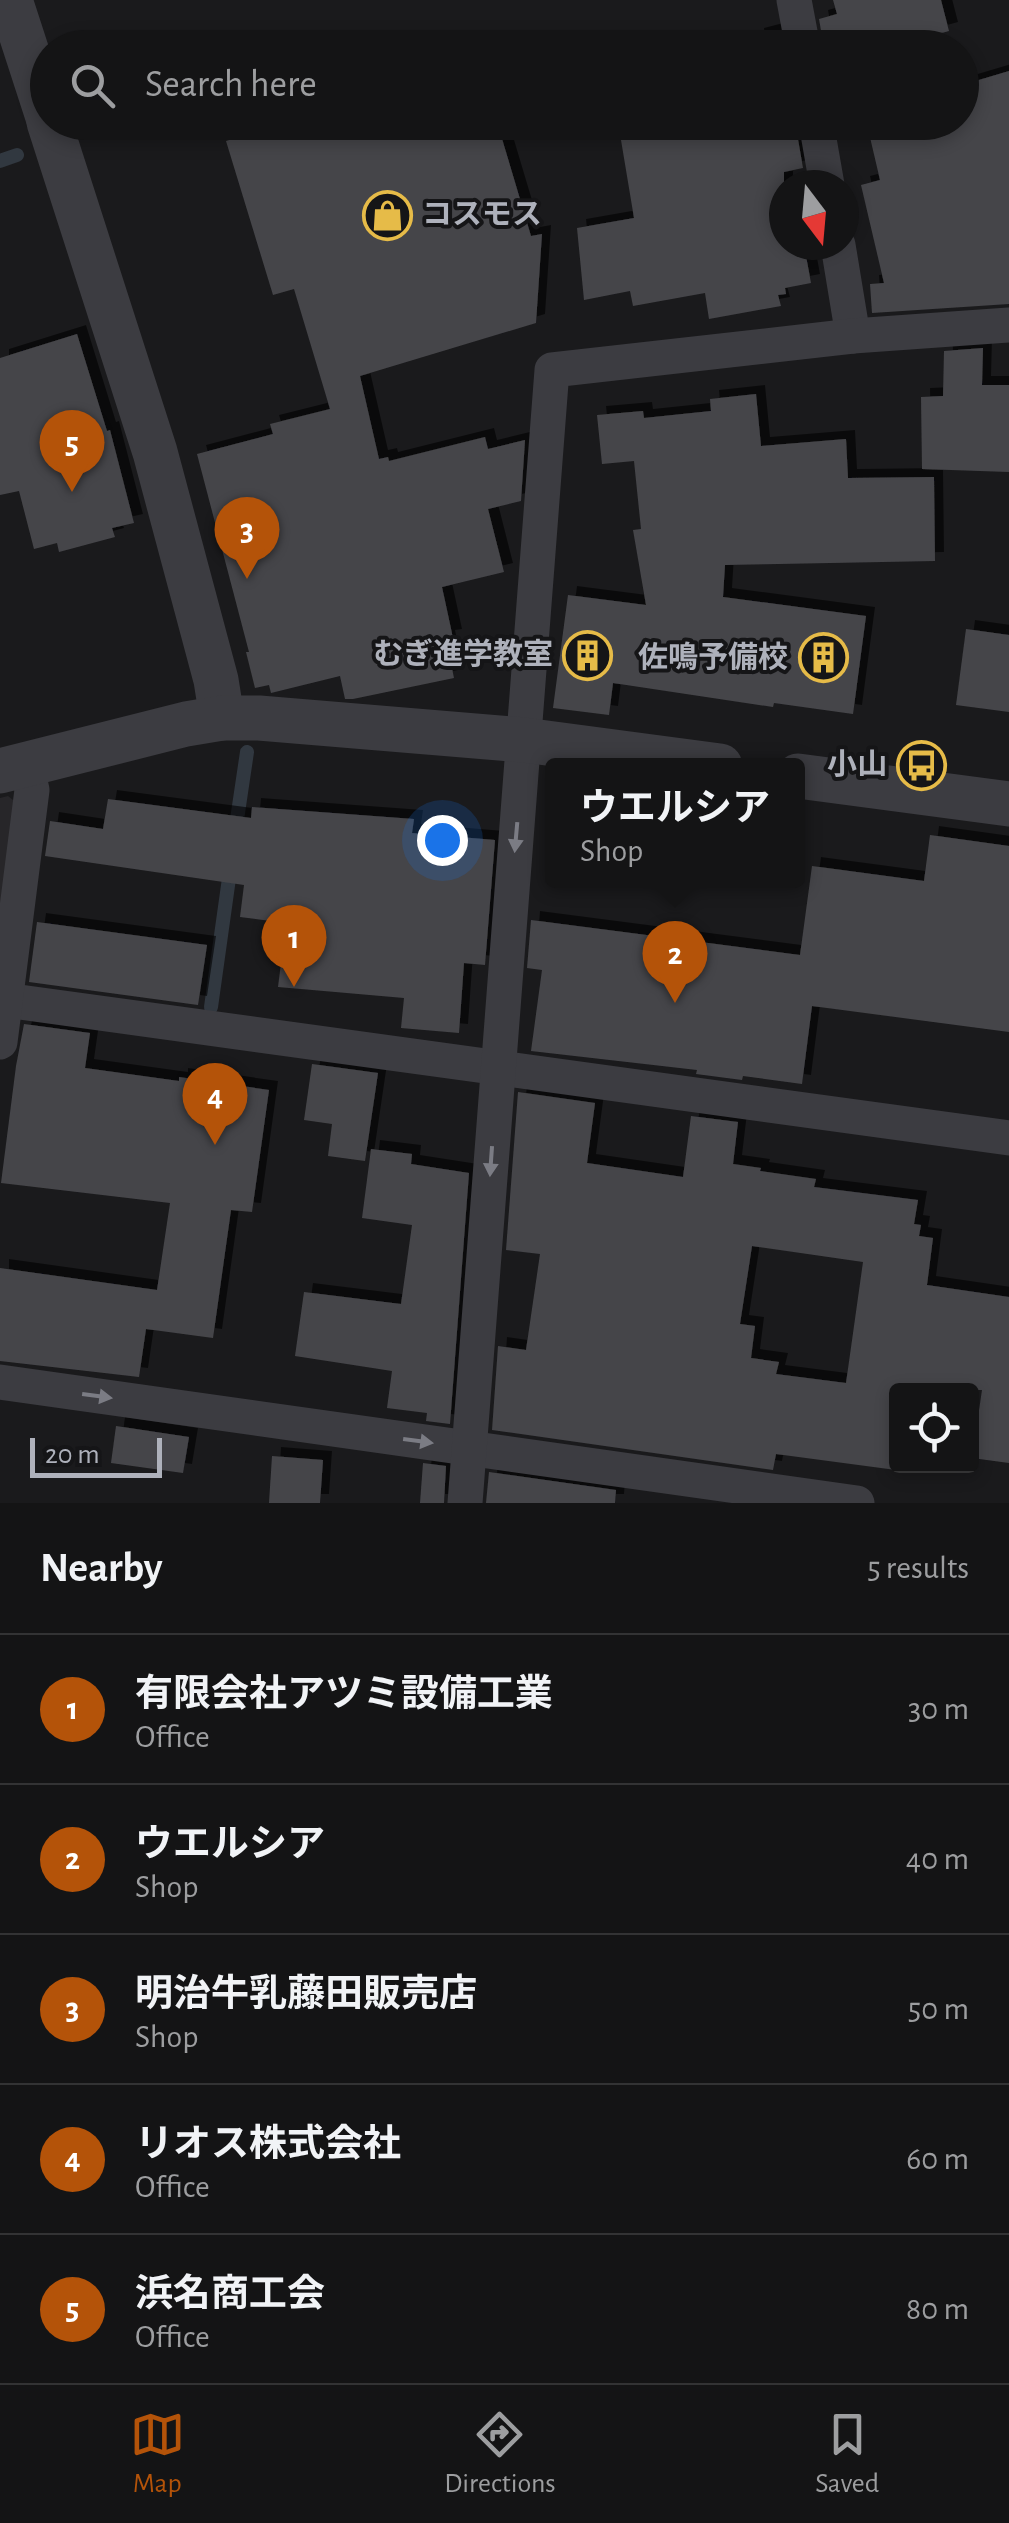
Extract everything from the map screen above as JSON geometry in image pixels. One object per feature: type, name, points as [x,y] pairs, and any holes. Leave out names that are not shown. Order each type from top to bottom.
[{"type":"street","points":[[10,0],[30,63]]},
{"type":"street","points":[[794,0],[799,30]]},
{"type":"street","points":[[54,140],[155,452],[216,680],[222,718]]},
{"type":"street","points":[[819,140],[824,170]]},
{"type":"street","points":[[840,260],[853,336]]},
{"type":"street","points":[[464,1503],[552,370],[853,336],[1009,325]]},
{"type":"street","points":[[0,1042],[32,790],[13,768],[222,718],[524,740],[660,758]]},
{"type":"street","points":[[805,777],[1009,804]]},
{"type":"street","points":[[5,1000],[1009,1138]]},
{"type":"street","points":[[0,1382],[858,1503]]},
{"type":"shaded area","points":[[8,796],[18,804],[0,940],[0,798]]},
{"type":"building","points":[[833,0],[941,0],[949,30],[821,30],[819,19],[837,14]]},
{"type":"building","points":[[1009,71],[1009,304],[872,313],[870,284],[884,283],[861,185],[880,180],[871,140],[979,140],[979,80]]},
{"type":"building","points":[[502,140],[531,236],[542,234],[536,323],[360,376],[379,459],[388,457],[389,461],[485,437],[488,449],[525,440],[521,501],[488,509],[504,572],[442,587],[453,638],[446,639],[454,678],[353,699],[345,699],[340,676],[271,693],[269,685],[255,688],[197,454],[273,434],[270,424],[330,409],[294,289],[273,295],[226,141]]},
{"type":"building","points":[[621,140],[798,140],[803,168],[769,170],[769,260],[807,260],[811,283],[785,288],[786,294],[778,295],[781,306],[709,319],[705,293],[633,306],[630,291],[584,300],[577,228],[634,218]]},
{"type":"building","points":[[77,334],[107,431],[110,430],[134,523],[112,528],[115,537],[59,552],[57,543],[34,549],[19,491],[0,495],[0,358]]},
{"type":"building","points":[[983,348],[982,385],[1009,385],[1009,472],[922,469],[921,397],[943,396],[944,351]]},
{"type":"building","points":[[756,394],[761,446],[846,439],[848,478],[934,477],[935,561],[725,565],[723,597],[866,616],[853,714],[774,703],[773,707],[613,683],[609,715],[553,708],[568,595],[646,605],[633,530],[641,529],[634,461],[602,464],[597,415],[643,411],[644,418],[711,411],[710,399]]},
{"type":"building","points":[[966,629],[1009,635],[1009,712],[956,705]]},
{"type":"building","points":[[108,799],[251,818],[252,807],[414,819],[412,833],[495,840],[485,965],[464,963],[459,1033],[401,1028],[404,998],[278,987],[286,923],[240,917],[244,885],[45,856],[50,821],[103,829]]},
{"type":"building","points":[[930,835],[1009,846],[1009,1032],[812,1006],[802,1084],[743,1076],[742,1080],[696,1074],[697,1070],[531,1051],[542,970],[527,968],[531,920],[800,955],[812,866],[924,881]]},
{"type":"building","points":[[37,922],[207,945],[198,1005],[29,982]]},
{"type":"building","points":[[24,1024],[90,1033],[85,1068],[269,1090],[252,1212],[231,1210],[213,1338],[146,1329],[139,1377],[0,1361],[0,1268],[157,1290],[170,1203],[1,1183]]},
{"type":"building","points":[[312,1064],[378,1073],[365,1161],[328,1156],[332,1124],[304,1120]]},
{"type":"building","points":[[518,1092],[595,1103],[587,1163],[683,1177],[691,1116],[738,1122],[733,1164],[816,1179],[814,1187],[918,1200],[914,1224],[921,1225],[919,1236],[933,1238],[927,1285],[1009,1297],[1009,1463],[979,1459],[979,1383],[889,1383],[889,1469],[776,1454],[773,1470],[492,1430],[498,1346],[526,1350],[540,1254],[506,1250]],"holes":[[[752,1246],[863,1262],[846,1383],[776,1374],[779,1362],[751,1358],[755,1326],[740,1324]]]},
{"type":"building","points":[[371,1149],[412,1154],[411,1164],[469,1173],[450,1424],[426,1421],[427,1413],[387,1408],[392,1371],[295,1356],[304,1292],[401,1304],[412,1225],[362,1218]]},
{"type":"building","points":[[116,1426],[189,1437],[183,1473],[111,1463]]},
{"type":"building","points":[[272,1456],[323,1460],[320,1503],[269,1503]]},
{"type":"building","points":[[423,1463],[446,1466],[444,1503],[420,1503]]},
{"type":"building","points":[[489,1472],[616,1490],[615,1503],[486,1503]]},
{"type":"waterway","points":[[0,161],[17,155]]},
{"type":"waterway","points":[[235,833],[247,752]]},
{"type":"waterway","points":[[211,1007],[231,864]]},
{"type":"place","name":"コスモス","points":[[387,215]]},
{"type":"place","name":"浜名商工会","points":[[72,492]]},
{"type":"place","name":"明治牛乳藤田販売店","points":[[247,579]]},
{"type":"place","name":"むぎ進学教室","points":[[588,655]]},
{"type":"place","name":"佐鳴予備校","points":[[823,658]]},
{"type":"place","name":"小山","points":[[922,765]]},
{"type":"place","name":"有限会社アツミ設備工業","points":[[294,987]]},
{"type":"place","name":"ウエルシア","points":[[675,1003]]},
{"type":"place","name":"リオス株式会社","points":[[215,1145]]}]
